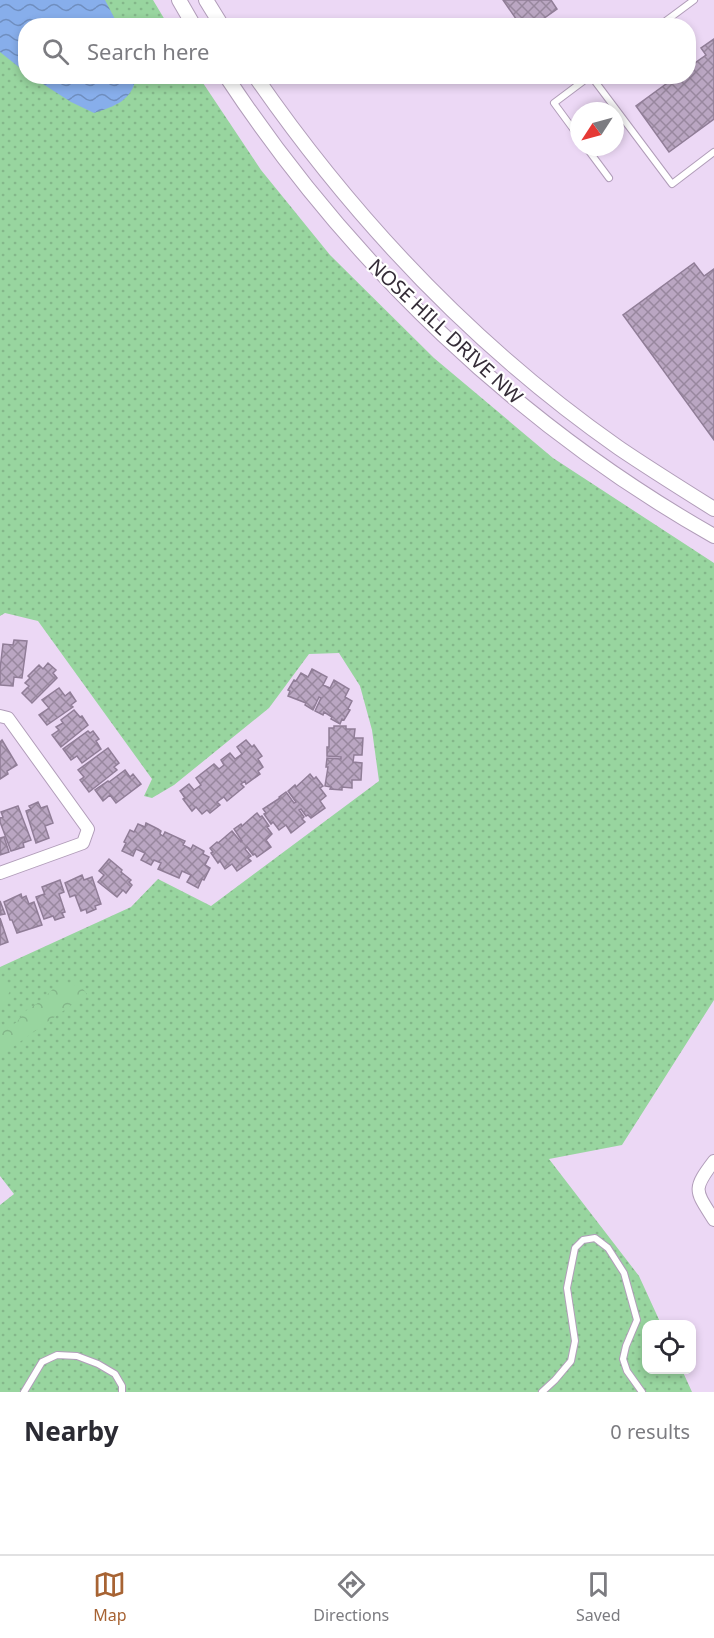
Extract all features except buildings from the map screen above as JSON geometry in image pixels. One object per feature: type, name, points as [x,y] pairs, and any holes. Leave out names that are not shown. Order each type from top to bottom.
[{"type":"street","points":[[179,0],[189,18]]},
{"type":"street","points":[[206,0],[217,18]]},
{"type":"street","name":"NOSE HILL DRIVE NW","points":[[232,84],[320,203],[361,250],[450,340],[499,385],[588,455],[641,492],[714,536]]},
{"type":"street","name":"NOSE HILL DRIVE NW","points":[[260,84],[323,169],[369,223],[453,311],[566,408],[618,447],[714,509]]},
{"type":"street","points":[[0,716],[8,718],[88,830],[83,843],[0,873]]},
{"type":"street","points":[[714,1161],[700,1180],[698,1189],[714,1220]]},
{"type":"lane","points":[[670,18],[694,0]]},
{"type":"lane","points":[[570,125],[554,103],[580,84]]},
{"type":"lane","points":[[597,84],[672,184],[714,152]]},
{"type":"lane","points":[[593,156],[609,178]]},
{"type":"lane","points":[[542,1392],[571,1361],[575,1341],[567,1288],[575,1248],[583,1240],[596,1239],[608,1248],[624,1273],[637,1320],[623,1359],[627,1371],[642,1392]]},
{"type":"lane","points":[[24,1392],[42,1362],[57,1355],[77,1356],[98,1364],[115,1374],[122,1386],[122,1392]]},
{"type":"green space","points":[[0,0],[153,0],[164,18],[18,18],[18,84],[204,84],[261,170],[330,255],[434,358],[553,458],[714,563],[714,1000],[622,1145],[549,1159],[639,1276],[659,1320],[642,1320],[642,1374],[684,1374],[692,1392],[0,1392],[0,1205],[14,1194],[0,1176],[0,967],[131,907],[158,879],[211,906],[379,781],[372,730],[360,686],[339,653],[309,654],[269,708],[174,785],[152,798],[144,796],[152,779],[38,621],[5,613],[0,616]]},
{"type":"green space","points":[[6,981],[12,987],[0,1007],[0,982]]},
{"type":"green space","points":[[66,983],[68,987],[79,984],[87,994],[0,1056],[0,1020],[4,1030],[17,1022],[24,1012],[41,1001],[57,985]]},
{"type":"water","points":[[0,0],[105,0],[114,18],[18,18],[18,66],[0,52]]},
{"type":"water","points":[[43,84],[134,84],[131,92],[121,101],[94,113]]}]
